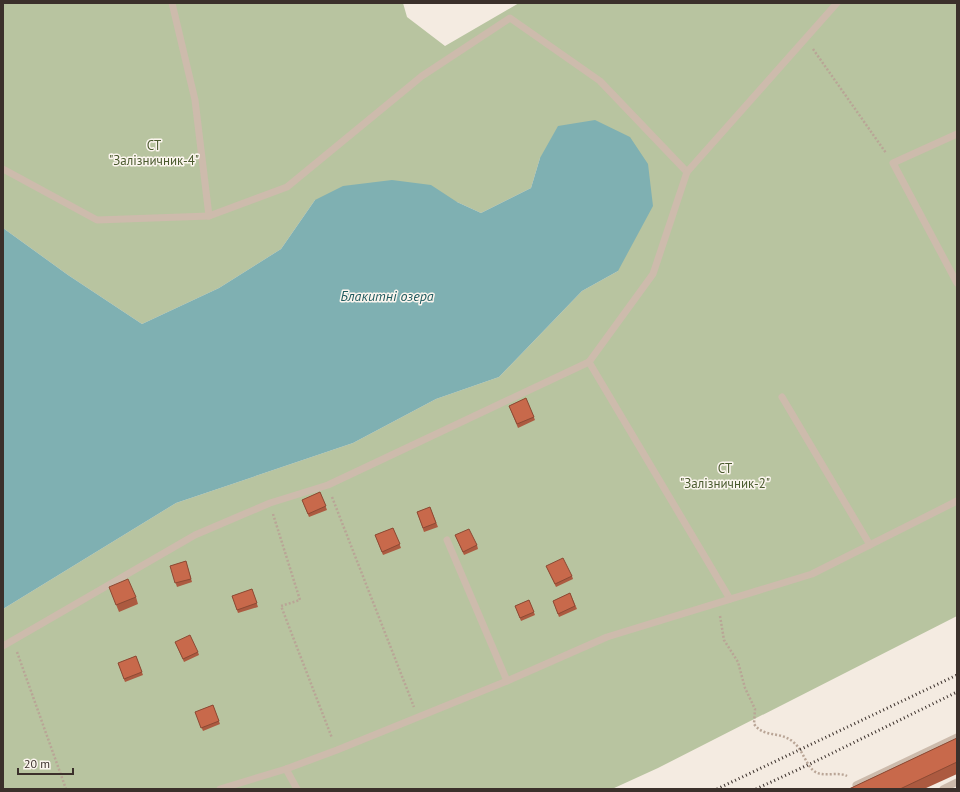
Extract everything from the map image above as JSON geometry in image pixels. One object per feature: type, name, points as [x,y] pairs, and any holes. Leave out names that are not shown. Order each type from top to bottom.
[{"type":"lane","points":[[172,3],[195,100],[209,216]]},
{"type":"lane","points":[[3,646],[195,535],[270,502],[328,485],[589,362],[653,274],[687,172],[837,3]]},
{"type":"lane","points":[[3,169],[97,220],[209,216],[287,187],[422,76],[510,18],[600,81],[687,172]]},
{"type":"lane","points":[[957,134],[893,163],[957,283]]},
{"type":"lane","points":[[589,362],[730,599]]},
{"type":"lane","points":[[782,397],[870,545]]},
{"type":"lane","points":[[220,789],[286,769],[337,750],[507,681],[607,637],[812,574],[957,501]]},
{"type":"lane","points":[[447,540],[507,681]]},
{"type":"lane","points":[[856,784],[957,737]]},
{"type":"lane","points":[[286,769],[297,789]]},
{"type":"lane","points":[[943,789],[957,782]]},
{"type":"path","points":[[805,38],[893,163]]},
{"type":"path","points":[[328,485],[418,717]]},
{"type":"path","points":[[270,502],[300,600],[281,606],[337,750]]},
{"type":"path","points":[[718,604],[724,640],[738,662],[745,688],[755,709],[754,724],[758,730],[769,734],[784,736],[797,745],[814,771],[822,774],[844,774],[856,784]]},
{"type":"path","points":[[12,641],[66,789]]},
{"type":"green space","name":"СТ \"Залізничник-2\"","points":[[3,3],[403,3],[407,17],[445,46],[519,3],[957,3],[957,616],[658,768],[612,789],[3,789],[3,609],[176,503],[353,443],[436,399],[499,377],[582,291],[618,271],[540,158],[531,188],[481,213],[457,202],[315,200],[281,249],[219,288],[142,324],[68,275],[3,228]]},
{"type":"water","name":"Блакитні озера","points":[[595,120],[630,137],[648,164],[653,206],[618,271],[582,291],[499,377],[436,399],[353,443],[176,503],[3,609],[3,228],[68,275],[142,324],[219,288],[281,249],[315,200],[343,186],[392,180],[431,185],[457,202],[481,213],[531,188],[540,158],[558,126]]},
{"type":"building","points":[[526,398],[534,417],[517,424],[509,406]]},
{"type":"building","points":[[320,492],[326,506],[308,514],[302,500]]},
{"type":"building","points":[[430,507],[436,523],[423,528],[417,512]]},
{"type":"building","points":[[393,528],[400,544],[382,552],[375,535]]},
{"type":"building","points":[[469,529],[477,545],[463,552],[455,535]]},
{"type":"building","points":[[563,558],[572,576],[555,584],[546,566]]},
{"type":"building","points":[[186,561],[191,579],[175,583],[170,566]]},
{"type":"building","points":[[128,579],[136,597],[116,605],[109,587]]},
{"type":"building","points":[[252,589],[257,603],[237,610],[232,596]]},
{"type":"building","points":[[570,593],[575,606],[558,614],[553,601]]},
{"type":"building","points":[[529,600],[534,612],[520,618],[515,606]]},
{"type":"building","points":[[190,635],[198,652],[183,659],[175,642]]},
{"type":"building","points":[[136,656],[142,672],[124,679],[118,663]]},
{"type":"building","points":[[213,705],[219,721],[201,728],[195,712]]},
{"type":"building","points":[[957,738],[957,762],[900,789],[849,789]]},
{"type":"railway","points":[[717,789],[957,675]]},
{"type":"railway","points":[[756,789],[957,692]]},
{"type":"park label","name":"СТ \"Залізничник-4\"","points":[[154,152]]}]
